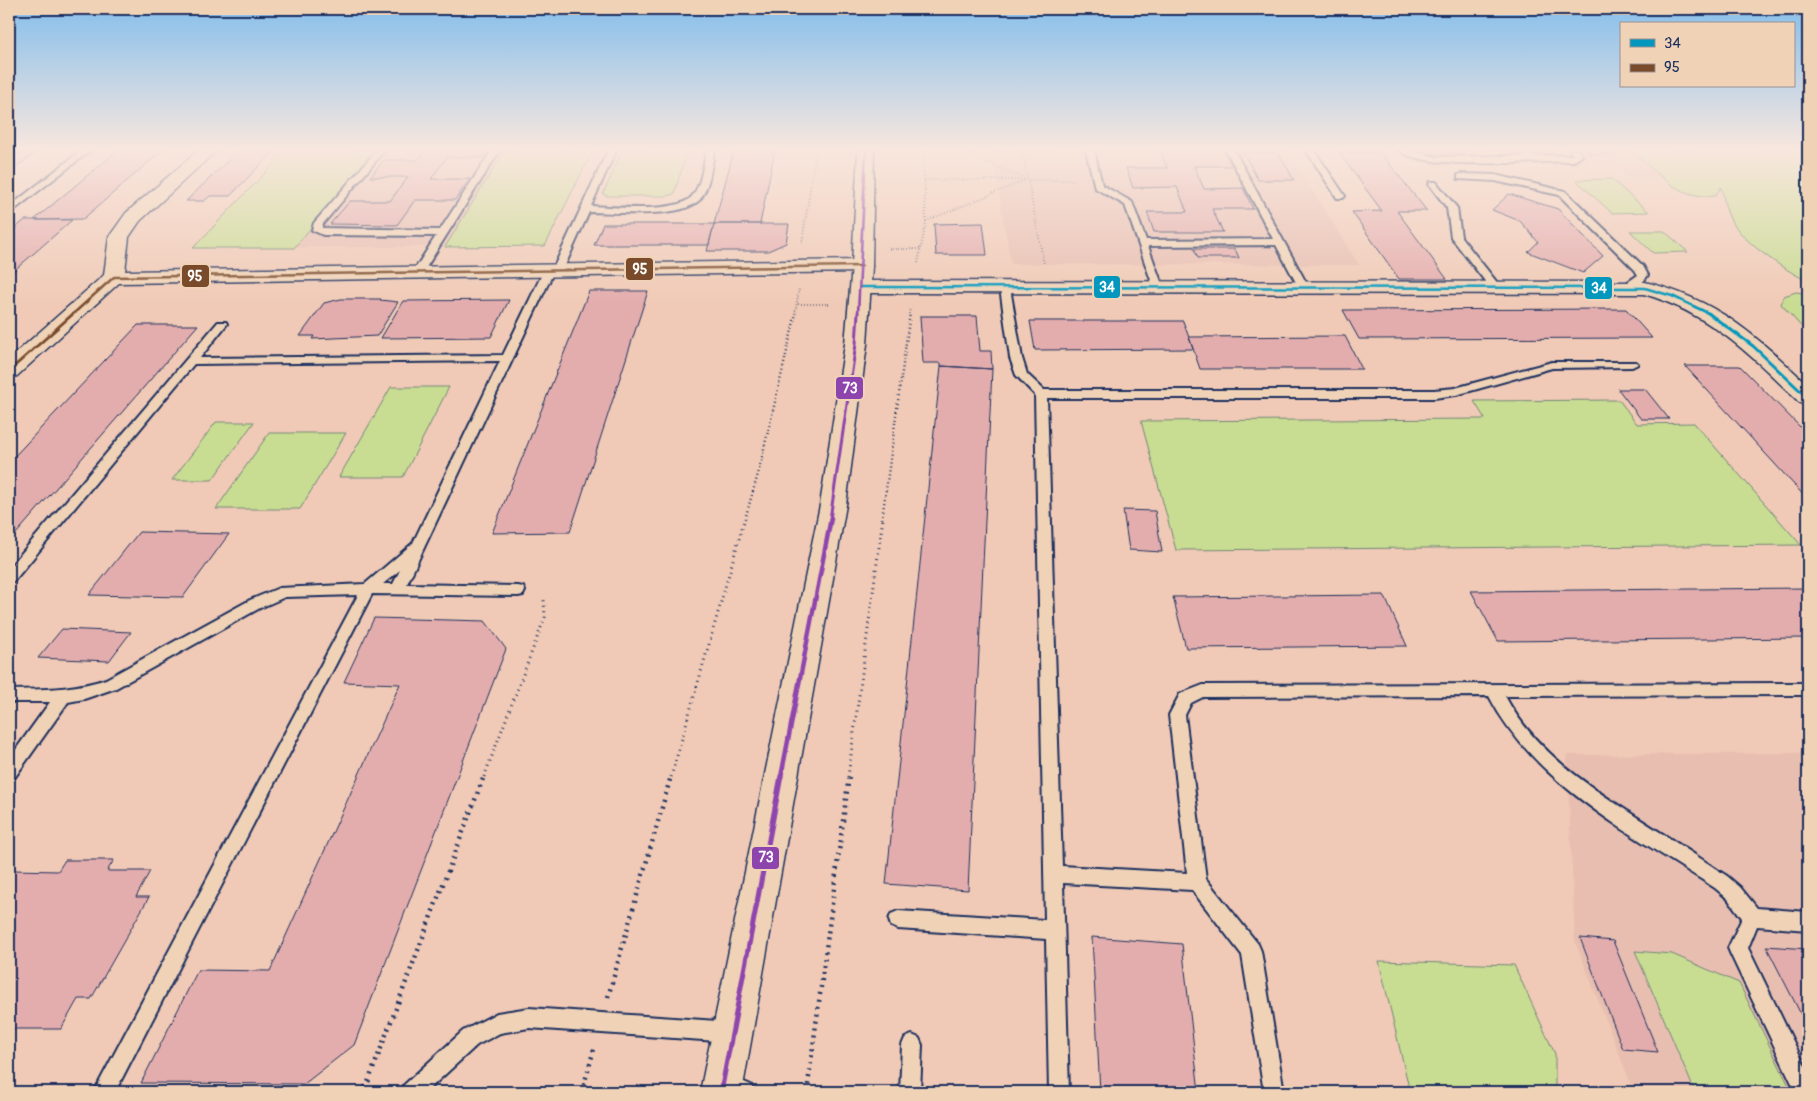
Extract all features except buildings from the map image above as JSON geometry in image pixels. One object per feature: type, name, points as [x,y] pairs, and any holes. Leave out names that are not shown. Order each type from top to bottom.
[{"type":"street","points":[[114,277],[119,237],[133,217],[151,201]]},
{"type":"street","points":[[729,1092],[732,1032],[833,505],[847,417],[861,276],[864,201]]},
{"type":"street","points":[[11,367],[114,277],[800,266],[861,276],[914,288],[1629,286],[1667,293],[1687,300],[1718,317],[1737,330],[1808,398]]},
{"type":"lane","points":[[9,210],[20,201]]},
{"type":"lane","points":[[337,201],[317,225],[317,230],[323,232],[443,233]]},
{"type":"lane","points":[[418,272],[463,201]]},
{"type":"lane","points":[[397,590],[509,358],[589,201]]},
{"type":"lane","points":[[586,209],[666,208],[693,201]]},
{"type":"lane","points":[[1124,201],[1129,204],[1158,287]]},
{"type":"lane","points":[[1258,201],[1304,288]]},
{"type":"lane","points":[[1447,201],[1452,208],[1456,237],[1495,287]]},
{"type":"lane","points":[[1573,201],[1639,268],[1643,275],[1639,281],[1629,286]]},
{"type":"lane","points":[[1143,243],[1280,242]]},
{"type":"lane","points":[[1005,288],[1016,358],[1022,375],[1041,394],[1059,1092]]},
{"type":"lane","points":[[9,577],[222,324]]},
{"type":"lane","points":[[191,361],[509,358]]},
{"type":"lane","points":[[1041,394],[1434,394],[1456,391],[1552,365],[1632,364]]},
{"type":"lane","points":[[104,1092],[368,589],[418,546]]},
{"type":"lane","points":[[9,696],[63,696],[84,693],[111,684],[255,604],[284,592],[368,589],[518,591]]},
{"type":"lane","points":[[1274,1092],[1251,951],[1197,882],[1176,716],[1180,703],[1190,694],[1203,691],[1808,689]]},
{"type":"lane","points":[[1494,691],[1511,721],[1540,757],[1570,783],[1721,882],[1734,894],[1752,917],[1808,921]]},
{"type":"lane","points":[[9,772],[63,696]]},
{"type":"lane","points":[[1054,874],[1197,882]]},
{"type":"lane","points":[[1752,917],[1738,948],[1808,1092]]},
{"type":"lane","points":[[898,920],[1054,930]]},
{"type":"lane","points":[[411,1092],[470,1038],[497,1023],[529,1018],[732,1032]]},
{"type":"lane","points":[[910,1092],[912,1045]]},
{"type":"path","points":[[582,1092],[758,474],[793,330],[809,201]]},
{"type":"path","points":[[807,1092],[914,288],[926,221],[925,201]]},
{"type":"path","points":[[926,221],[974,201]]},
{"type":"path","points":[[1031,201],[1047,287]]},
{"type":"path","points":[[359,1092],[367,1085],[545,617],[544,600],[534,593],[518,591]]},
{"type":"shaded area","points":[[238,201],[567,201],[545,246],[193,248]]},
{"type":"shaded area","points":[[1001,201],[1319,201],[1359,265],[1011,264]]},
{"type":"shaded area","points":[[1808,753],[1808,1092],[1634,1092],[1575,941],[1567,755]]},
{"type":"green space","points":[[238,201],[333,201],[294,248],[193,248]]},
{"type":"green space","points":[[473,201],[567,201],[545,246],[445,247]]},
{"type":"green space","points":[[1599,201],[1637,201],[1649,212],[1612,213]]},
{"type":"green space","points":[[1725,201],[1808,201],[1808,281],[1762,253],[1733,224]]},
{"type":"green space","points":[[1630,231],[1664,231],[1688,252],[1653,253]]},
{"type":"green space","points":[[1796,292],[1808,294],[1808,334],[1781,304],[1784,296]]},
{"type":"green space","points":[[391,387],[449,387],[403,477],[339,477]]},
{"type":"green space","points":[[1619,400],[1637,424],[1694,423],[1801,545],[1176,550],[1141,421],[1485,419],[1474,401]]},
{"type":"green space","points":[[216,422],[254,422],[212,480],[172,480]]},
{"type":"green space","points":[[269,433],[346,433],[300,509],[216,509]]},
{"type":"green space","points":[[1635,951],[1672,954],[1739,983],[1792,1092],[1695,1092]]},
{"type":"green space","points":[[1379,961],[1514,965],[1555,1054],[1555,1092],[1410,1092]]},
{"type":"transit line","name":"73","points":[[721,1092],[833,505],[856,344],[864,201]]},
{"type":"transit line","name":"95","points":[[9,371],[114,277],[862,266]]},
{"type":"transit line","name":"34","points":[[861,287],[1645,288],[1672,296],[1716,317],[1753,346],[1808,398]]}]
